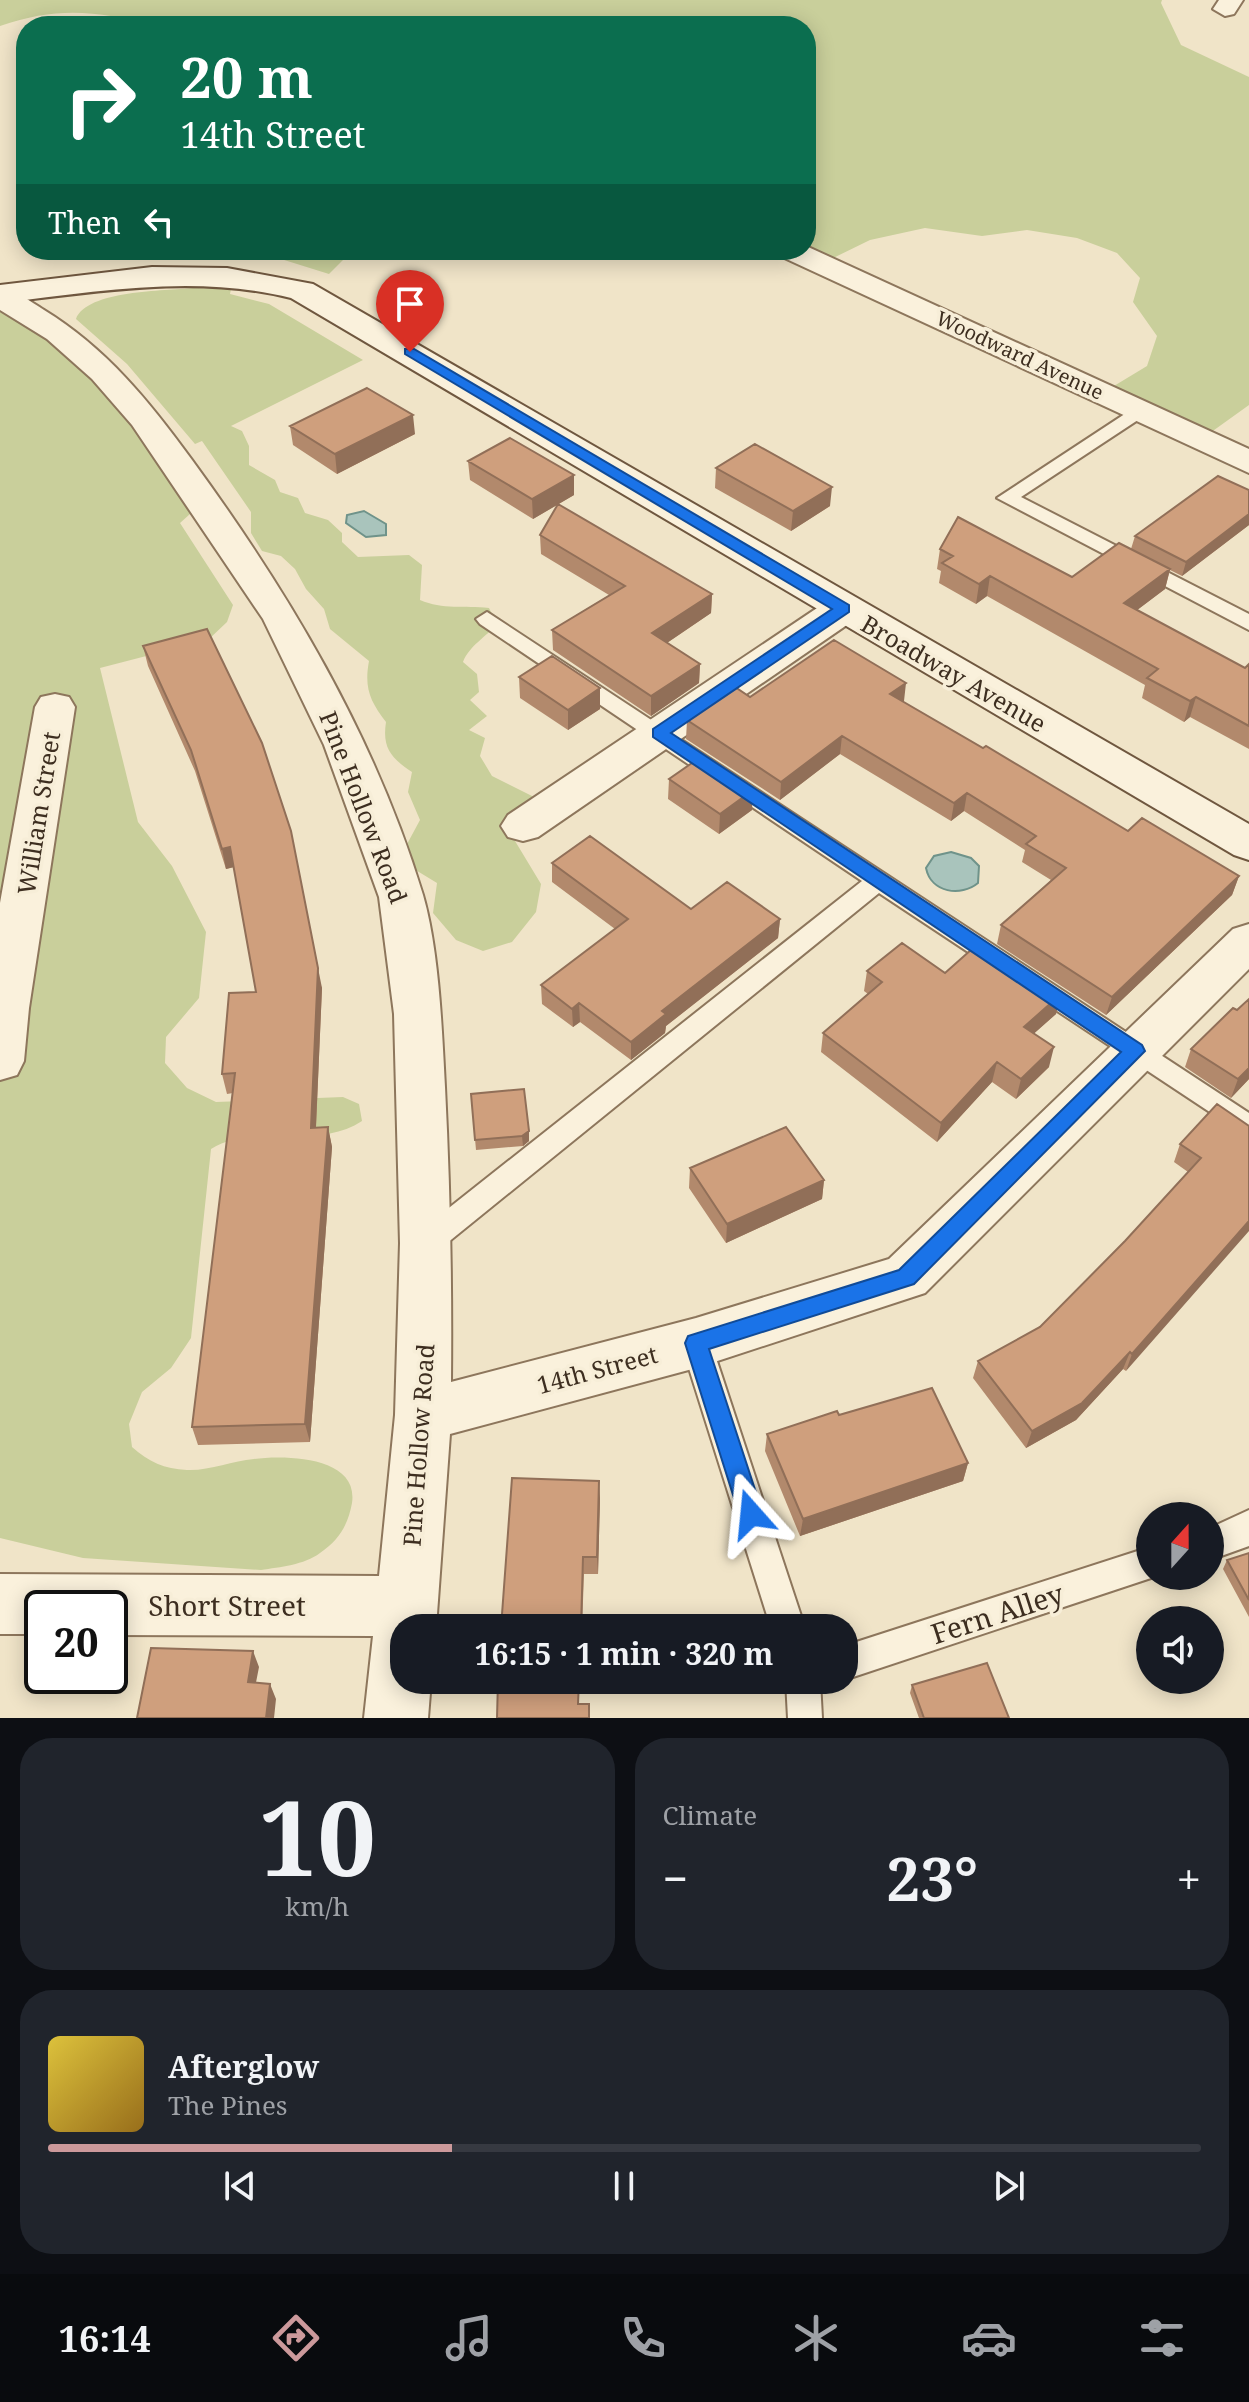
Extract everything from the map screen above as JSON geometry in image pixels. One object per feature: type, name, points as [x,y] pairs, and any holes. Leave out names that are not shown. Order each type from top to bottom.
[{"type":"street","name":"Woodward Avenue","points":[[813,260],[1249,462]]},
{"type":"street","name":"Broadway Avenue","points":[[0,295],[198,274],[235,275],[302,291],[1249,844]]},
{"type":"street","name":"Pine Hollow Road","points":[[0,295],[58,332],[104,372],[144,418],[282,619],[345,745],[401,897],[412,951],[418,1014],[426,1243],[423,1415],[406,1614]]},
{"type":"street","points":[[523,826],[843,609]]},
{"type":"street","name":"William Street","points":[[0,1061],[5,1008],[55,707]]},
{"type":"street","name":"14th Street","points":[[423,1415],[696,1343],[906,1277],[1249,941]]},
{"type":"street","name":"Short Street","points":[[0,1604],[390,1622]]},
{"type":"street","name":"Pine Hollow Road","points":[[396,1718],[398,1694]]},
{"type":"lane","points":[[1140,410],[1007,498],[1249,623]]},
{"type":"lane","points":[[487,619],[1249,1127]]},
{"type":"lane","points":[[426,1243],[879,880]]},
{"type":"lane","points":[[696,1343],[783,1614]]},
{"type":"lane","points":[[1224,1539],[1242,1533],[1249,1525]]},
{"type":"lane","name":"Fern Alley","points":[[858,1658],[1136,1568]]},
{"type":"lane","points":[[804,1694],[805,1718]]},
{"type":"green space","points":[[0,0],[1162,0],[1181,45],[1249,77],[1249,405],[1203,438],[1104,392],[1147,366],[1157,336],[1133,302],[1140,278],[1117,253],[1077,238],[1027,230],[982,236],[925,228],[870,240],[825,262],[816,256],[816,16],[109,16],[60,13],[16,16],[16,21],[0,26]]},
{"type":"green space","points":[[284,260],[343,260],[329,274]]},
{"type":"green space","points":[[193,288],[231,289],[230,294],[269,304],[363,360],[231,426],[242,431],[249,446],[249,465],[275,480],[280,492],[298,498],[305,513],[328,520],[342,533],[342,542],[358,557],[409,555],[422,565],[420,600],[445,606],[489,608],[497,624],[473,646],[463,662],[477,674],[479,692],[470,700],[487,716],[469,730],[485,738],[480,756],[492,776],[532,796],[534,809],[512,836],[541,884],[536,912],[512,942],[483,951],[456,940],[433,913],[437,883],[414,869],[406,846],[420,820],[408,792],[412,772],[393,757],[387,746],[386,722],[372,701],[368,687],[369,661],[330,629],[324,609],[306,589],[295,569],[281,556],[262,551],[251,533],[251,512],[202,441],[195,444],[127,364],[76,319],[83,309],[110,297]]},
{"type":"green space","points":[[0,300],[101,374],[193,503],[190,514],[180,523],[233,605],[227,622],[208,640],[100,668],[138,822],[172,866],[206,932],[199,998],[166,1037],[165,1063],[187,1088],[216,1102],[343,1097],[359,1104],[362,1121],[344,1130],[306,1136],[247,1137],[211,1149],[191,1338],[171,1368],[142,1392],[129,1424],[132,1447],[151,1461],[171,1468],[195,1470],[246,1460],[283,1458],[317,1462],[332,1467],[344,1476],[351,1487],[352,1503],[342,1531],[320,1553],[292,1565],[261,1570],[83,1558],[0,1538]]},
{"type":"water","points":[[364,511],[386,524],[386,535],[366,537],[346,523],[347,515]]},
{"type":"water","points":[[951,852],[971,858],[979,866],[978,883],[955,891],[934,883],[926,868],[934,856]]},
{"type":"building","points":[[367,388],[413,415],[335,454],[290,426]]},
{"type":"building","points":[[510,438],[574,475],[532,499],[468,461]]},
{"type":"building","points":[[755,444],[832,487],[793,511],[716,468]]},
{"type":"building","points":[[1218,476],[1249,490],[1249,514],[1186,562],[1135,536]]},
{"type":"building","points":[[558,504],[712,594],[652,633],[700,664],[651,696],[552,630],[625,586],[540,535]]},
{"type":"building","points":[[958,517],[1072,577],[1119,543],[1170,569],[1124,603],[1245,668],[1249,664],[1249,726],[1196,697],[1190,701],[1147,678],[1158,669],[990,576],[979,584],[942,563],[953,556],[940,549]]},
{"type":"building","points":[[207,629],[262,743],[291,831],[318,968],[311,1128],[328,1127],[305,1424],[192,1427],[235,1073],[222,1074],[229,993],[256,992],[230,847],[222,849],[191,750],[143,646]]},
{"type":"building","points":[[834,640],[906,683],[890,694],[983,748],[986,746],[1128,831],[1142,818],[1239,876],[1112,997],[1001,925],[1066,868],[1026,844],[1036,836],[967,793],[954,803],[842,736],[781,782],[687,720],[735,687],[750,697]]},
{"type":"building","points":[[552,656],[600,688],[568,710],[519,677]]},
{"type":"building","points":[[702,756],[753,790],[720,814],[669,779]]},
{"type":"building","points":[[590,836],[691,909],[727,882],[780,919],[662,1011],[666,1014],[631,1042],[579,1003],[572,1009],[541,985],[628,919],[552,863]]},
{"type":"building","points":[[981,941],[1061,994],[1024,1027],[1054,1047],[1021,1079],[997,1062],[941,1123],[823,1033],[882,982],[867,971],[902,943],[945,973]]},
{"type":"building","points":[[1249,999],[1249,1068],[1238,1079],[1191,1049],[1233,1008],[1237,1010]]},
{"type":"building","points":[[524,1089],[529,1131],[522,1136],[475,1140],[471,1094]]},
{"type":"building","points":[[1217,1104],[1249,1126],[1249,1221],[1132,1354],[1130,1352],[1082,1403],[1032,1431],[978,1361],[1040,1327],[1125,1241],[1201,1158],[1180,1144]]},
{"type":"building","points":[[786,1127],[824,1180],[727,1224],[690,1168]]},
{"type":"building","points":[[932,1388],[968,1463],[803,1519],[767,1434],[837,1411],[839,1415]]},
{"type":"building","points":[[512,1478],[599,1481],[597,1557],[583,1557],[581,1614],[502,1614]]},
{"type":"building","points":[[1249,1553],[1249,1600],[1227,1560]]},
{"type":"building","points":[[151,1648],[253,1651],[248,1682],[270,1684],[266,1718],[137,1718]]},
{"type":"building","points":[[987,1663],[1009,1718],[924,1718],[912,1685]]},
{"type":"building","points":[[498,1694],[578,1694],[578,1704],[589,1704],[589,1718],[497,1718]]},
{"type":"route","points":[[410,352],[843,609],[659,733],[1135,1051],[906,1277],[696,1343],[751,1514]]}]
